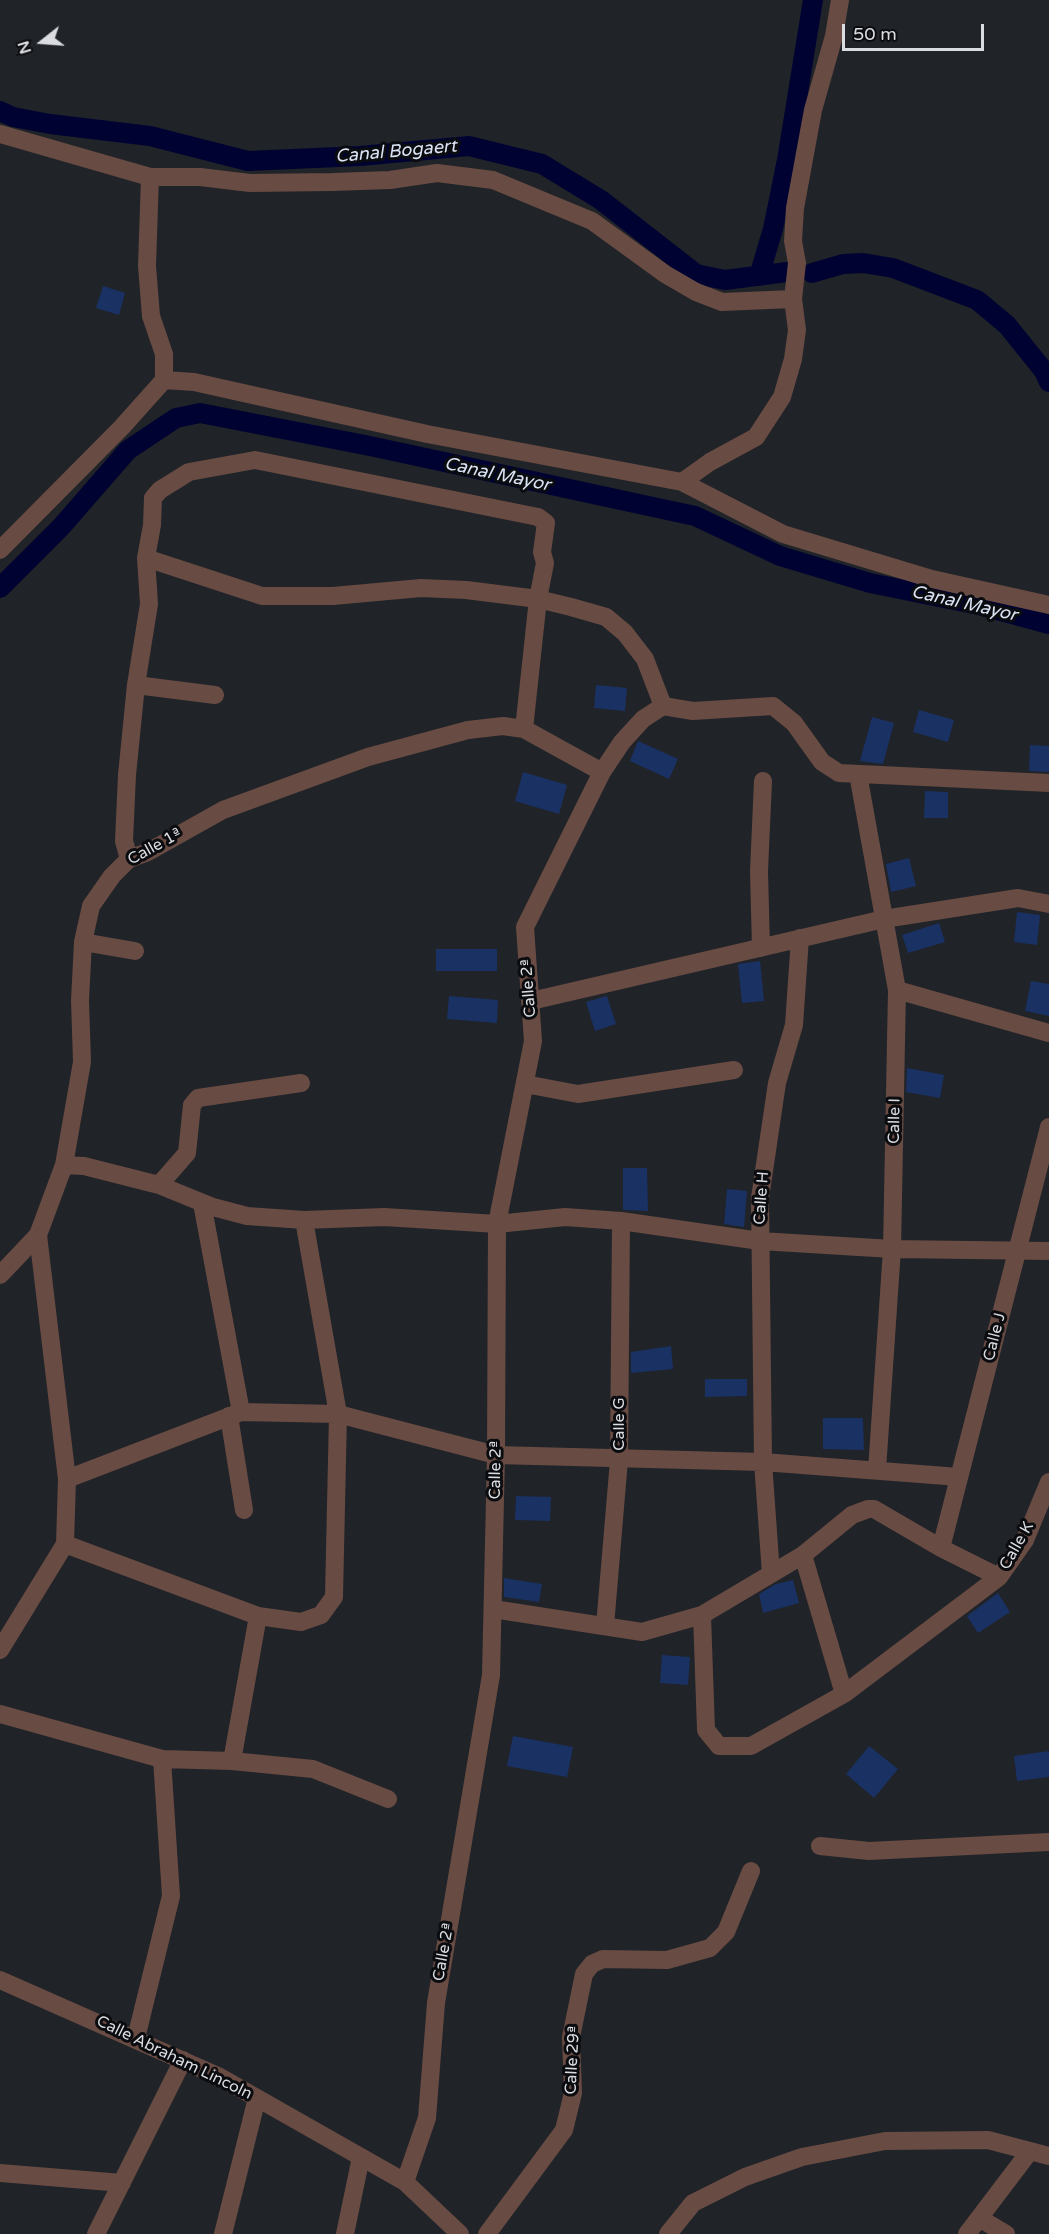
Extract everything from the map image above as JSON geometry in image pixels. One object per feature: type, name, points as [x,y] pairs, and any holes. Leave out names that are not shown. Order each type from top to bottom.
[{"type":"street","points":[[682,482],[710,462],[756,437],[782,397],[793,359],[796,330],[793,299],[797,263],[793,241],[795,208],[813,110],[834,36],[840,0]]},
{"type":"street","points":[[0,134],[150,177],[200,177],[250,183],[333,182],[390,180],[437,173],[493,180],[592,221],[665,274],[696,292],[722,302],[793,299]]},
{"type":"street","points":[[0,550],[122,427],[164,380],[164,354],[152,316],[147,266],[150,177]]},
{"type":"street","points":[[164,380],[194,382],[427,434],[682,482],[783,534],[932,579],[1049,605]]},
{"type":"street","points":[[129,859],[124,841],[124,816],[136,685],[149,604],[146,558],[152,525],[153,498],[160,490],[189,472],[255,460],[538,517],[546,523],[542,552],[545,563],[538,599],[524,729]]},
{"type":"street","points":[[146,558],[261,596],[333,596],[421,588],[466,590],[538,599],[606,617],[626,633],[645,660],[663,706],[693,711],[773,706],[794,723],[822,762],[839,773],[1049,783]]},
{"type":"street","points":[[136,685],[215,695]]},
{"type":"street","name":"Calle 2ª","points":[[405,2182],[427,2118],[436,2003],[491,1675],[496,1455],[497,1224],[533,1041],[525,927],[603,772],[622,742],[643,719],[663,706]]},
{"type":"street","name":"Calle 1ª","points":[[0,1275],[38,1235],[64,1165],[82,1062],[80,1000],[83,942],[91,906],[112,876],[129,859],[148,852],[223,810],[368,757],[468,730],[503,726],[524,729],[603,772]]},
{"type":"street","name":"Calle I","points":[[858,774],[897,990],[892,1249],[877,1470]]},
{"type":"street","points":[[761,948],[759,871],[763,782]]},
{"type":"street","points":[[531,1001],[884,919],[1018,898],[1049,904]]},
{"type":"street","name":"Calle H","points":[[771,1574],[764,1462],[760,1198],[777,1083],[794,1025],[800,938]]},
{"type":"street","points":[[83,942],[135,951]]},
{"type":"street","points":[[897,990],[1049,1033]]},
{"type":"street","points":[[525,1084],[578,1094],[734,1070]]},
{"type":"street","points":[[159,1185],[187,1153],[192,1105],[198,1098],[301,1083]]},
{"type":"street","name":"Calle J","points":[[941,1548],[1049,1127]]},
{"type":"street","points":[[64,1165],[84,1166],[159,1185],[202,1203],[247,1216],[304,1220],[384,1218],[497,1224],[565,1217],[621,1221],[760,1241],[892,1249],[1049,1251]]},
{"type":"street","points":[[202,1203],[235,1414],[244,1510]]},
{"type":"street","points":[[65,1544],[258,1616],[301,1622],[321,1615],[334,1597],[338,1414],[304,1220]]},
{"type":"street","name":"Calle G","points":[[605,1626],[619,1460],[621,1221]]},
{"type":"street","points":[[0,1650],[65,1544],[68,1479],[38,1235]]},
{"type":"street","points":[[68,1479],[235,1414],[338,1414],[496,1455],[764,1462],[959,1477]]},
{"type":"street","name":"Calle K","points":[[702,1615],[706,1730],[719,1746],[751,1746],[844,1694],[999,1576],[1025,1540],[1049,1482]]},
{"type":"street","points":[[493,1609],[642,1632],[702,1615],[803,1555],[852,1515],[868,1509],[874,1509],[941,1548],[999,1576]]},
{"type":"street","points":[[803,1555],[844,1694]]},
{"type":"street","points":[[232,1761],[258,1616]]},
{"type":"street","points":[[0,1714],[162,1759],[232,1761],[313,1769],[388,1799]]},
{"type":"street","points":[[136,2038],[171,1896],[162,1759]]},
{"type":"street","points":[[820,1846],[868,1851],[1049,1842]]},
{"type":"street","name":"Calle 29ª","points":[[487,2234],[564,2130],[573,2093],[570,2037],[584,1974],[592,1964],[603,1959],[667,1960],[710,1948],[726,1932],[751,1871]]},
{"type":"street","name":"Calle Abraham Lincoln","points":[[0,1980],[136,2038],[257,2098],[405,2182],[460,2234]]},
{"type":"street","points":[[96,2234],[183,2060]]},
{"type":"street","points":[[223,2234],[257,2098]]},
{"type":"street","points":[[668,2234],[693,2203],[745,2177],[802,2157],[885,2141],[988,2140],[1049,2156]]},
{"type":"street","points":[[967,2234],[1030,2151]]},
{"type":"street","points":[[345,2234],[361,2157]]},
{"type":"street","points":[[0,2173],[122,2183]]},
{"type":"street","points":[[979,2218],[1006,2234]]},
{"type":"building","points":[[103,286],[125,293],[119,315],[96,308]]},
{"type":"building","points":[[596,685],[627,688],[625,711],[594,708]]},
{"type":"building","points":[[919,710],[954,720],[948,742],[913,732]]},
{"type":"building","points":[[872,717],[894,723],[883,764],[860,761]]},
{"type":"building","points":[[638,741],[678,759],[669,779],[630,761]]},
{"type":"building","points":[[1030,745],[1049,746],[1049,772],[1029,771]]},
{"type":"building","points":[[523,772],[567,785],[559,814],[515,801]]},
{"type":"building","points":[[925,791],[948,792],[948,818],[924,818]]},
{"type":"building","points":[[909,858],[916,886],[891,892],[886,864]]},
{"type":"building","points":[[1017,912],[1040,915],[1037,945],[1014,942]]},
{"type":"building","points":[[939,923],[945,942],[908,953],[902,935]]},
{"type":"building","points":[[436,949],[497,949],[497,971],[436,971]]},
{"type":"building","points":[[760,961],[764,1001],[742,1003],[738,964]]},
{"type":"building","points":[[1031,981],[1049,984],[1049,1016],[1025,1011]]},
{"type":"building","points":[[449,996],[498,1000],[497,1023],[447,1019]]},
{"type":"building","points":[[607,996],[616,1024],[595,1031],[586,1002]]},
{"type":"building","points":[[907,1068],[944,1075],[940,1098],[906,1092]]},
{"type":"building","points":[[623,1168],[647,1168],[648,1211],[623,1210]]},
{"type":"building","points":[[727,1189],[747,1191],[744,1227],[724,1224]]},
{"type":"building","points":[[671,1346],[673,1369],[631,1373],[631,1352]]},
{"type":"building","points":[[705,1379],[747,1379],[747,1396],[705,1397]]},
{"type":"building","points":[[823,1418],[863,1418],[864,1450],[823,1449]]},
{"type":"building","points":[[516,1496],[551,1497],[550,1521],[515,1520]]},
{"type":"building","points":[[504,1578],[542,1584],[539,1602],[504,1597]]},
{"type":"building","points":[[793,1580],[799,1603],[763,1613],[759,1594],[776,1584]]},
{"type":"building","points":[[998,1593],[1010,1612],[978,1633],[967,1616]]},
{"type":"building","points":[[662,1655],[690,1657],[688,1685],[660,1683]]},
{"type":"building","points":[[513,1736],[573,1747],[567,1777],[507,1766]]},
{"type":"building","points":[[869,1746],[898,1769],[874,1798],[846,1774]]},
{"type":"building","points":[[1049,1751],[1049,1777],[1017,1781],[1014,1756]]},
{"type":"waterway","points":[[759,276],[773,229],[787,160],[813,0]]},
{"type":"waterway","name":"Canal Bogaert","points":[[0,111],[13,117],[50,124],[150,136],[248,161],[360,156],[469,146],[542,164],[601,200],[696,274],[725,280],[787,272]]},
{"type":"waterway","points":[[812,273],[843,264],[863,263],[893,268],[977,300],[1007,325],[1044,371],[1049,382]]},
{"type":"waterway","name":"Canal Mayor","points":[[0,588],[61,527],[128,450],[176,418],[200,413],[370,446],[695,516],[780,556],[870,583],[979,605],[1049,624]]}]
